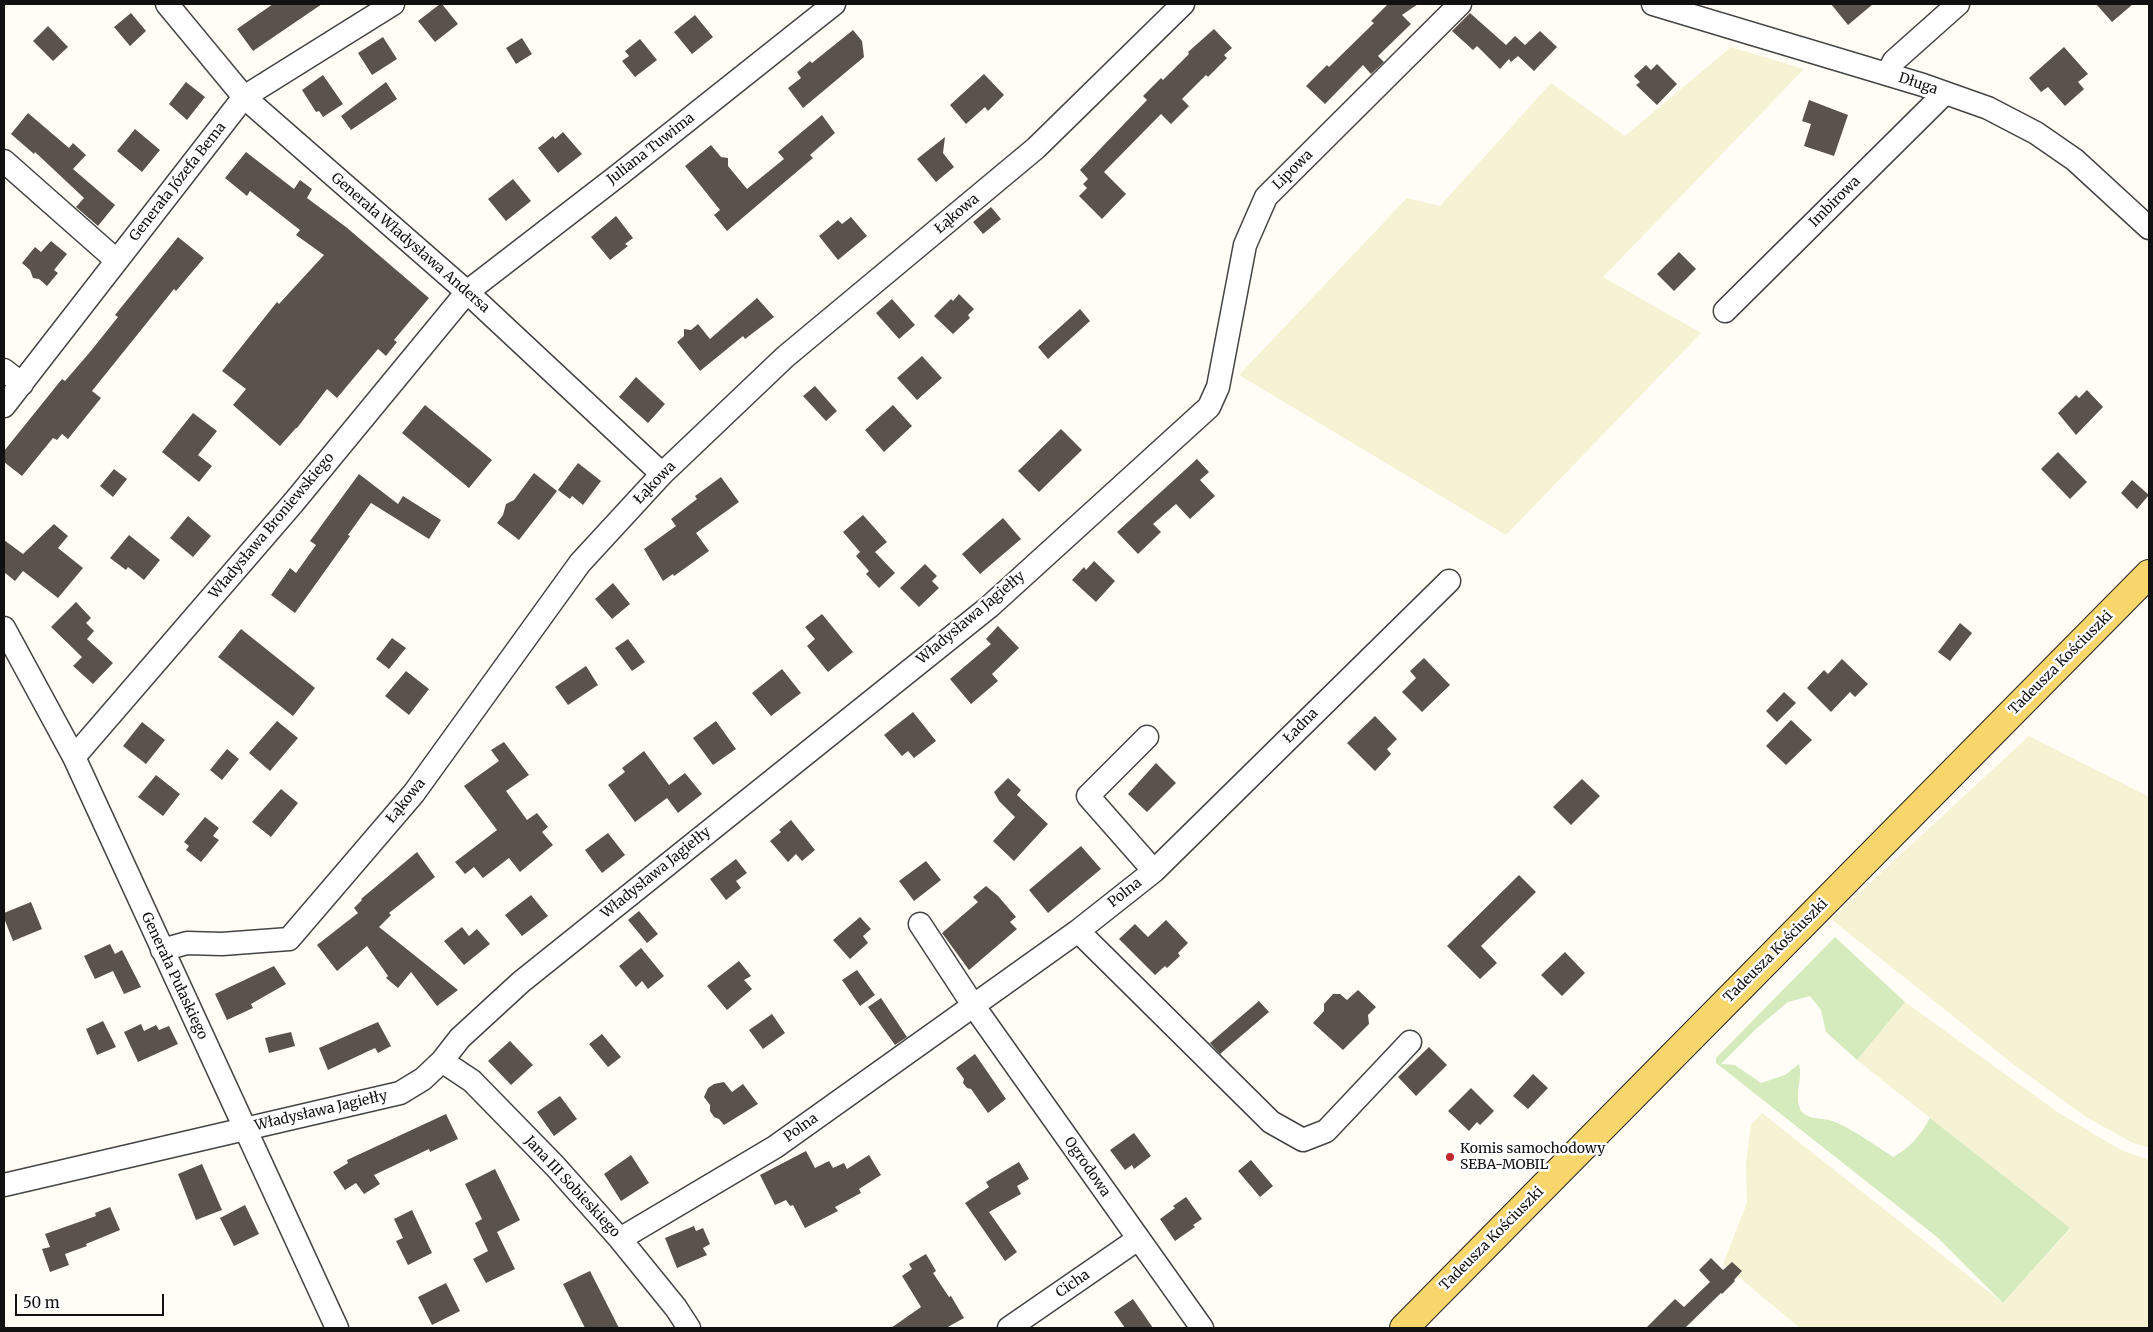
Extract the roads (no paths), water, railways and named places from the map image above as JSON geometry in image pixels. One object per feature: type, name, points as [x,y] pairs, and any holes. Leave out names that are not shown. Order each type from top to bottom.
[{"type":"main road","name":"Tadeusza Kościuszki","points":[[1404,1328],[2149,574]]},
{"type":"street","name":"Generała Władysława Andersa","points":[[167,4],[244,97],[467,292],[662,474]]},
{"type":"street","name":"Generała Józefa Bema","points":[[4,406],[244,97],[393,4]]},
{"type":"street","name":"Juliana Tuwima","points":[[467,292],[620,174],[834,4]]},
{"type":"street","name":"Łąkowa","points":[[162,950],[187,943],[222,944],[289,939],[414,793],[580,563],[662,474],[785,357],[1036,148],[1183,4]]},
{"type":"street","name":"Lipowa","points":[[1218,387],[1245,245],[1266,197],[1460,4]]},
{"type":"street","name":"Długa","points":[[1653,4],[1887,74],[1988,108],[2036,133],[2075,160],[2149,228]]},
{"type":"street","points":[[1887,74],[1894,61],[1958,4]]},
{"type":"street","name":"Imbirowa","points":[[1725,311],[1945,93]]},
{"type":"street","points":[[4,161],[116,260]]},
{"type":"street","name":"Władysława Broniewskiego","points":[[74,757],[294,502],[467,292]]},
{"type":"street","points":[[4,370],[22,384]]},
{"type":"street","name":"Władysława Jagiełły","points":[[4,1185],[400,1093],[423,1079],[442,1061],[460,1038],[521,982],[989,607],[1209,407],[1218,387]]},
{"type":"street","name":"Ładna","points":[[1154,871],[1448,580]]},
{"type":"street","name":"Generała Pułaskiego","points":[[4,628],[74,757],[337,1328]]},
{"type":"street","name":"Polna","points":[[620,1239],[774,1147],[1078,931],[1154,871],[1088,796],[1147,736]]},
{"type":"street","points":[[920,924],[974,1005]]},
{"type":"street","points":[[1078,931],[1272,1122],[1303,1140],[1326,1131],[1410,1042]]},
{"type":"street","name":"Ogrodowa","points":[[974,1005],[1202,1328]]},
{"type":"street","name":"Jana III Sobieskiego","points":[[442,1061],[472,1081],[555,1166],[620,1239],[676,1308],[688,1328]]},
{"type":"street","name":"Cicha","points":[[1009,1328],[1138,1239]]},
{"type":"place","name":"Komis samochodowy SEBA-MOBIL","points":[[1450,1157]]}]
